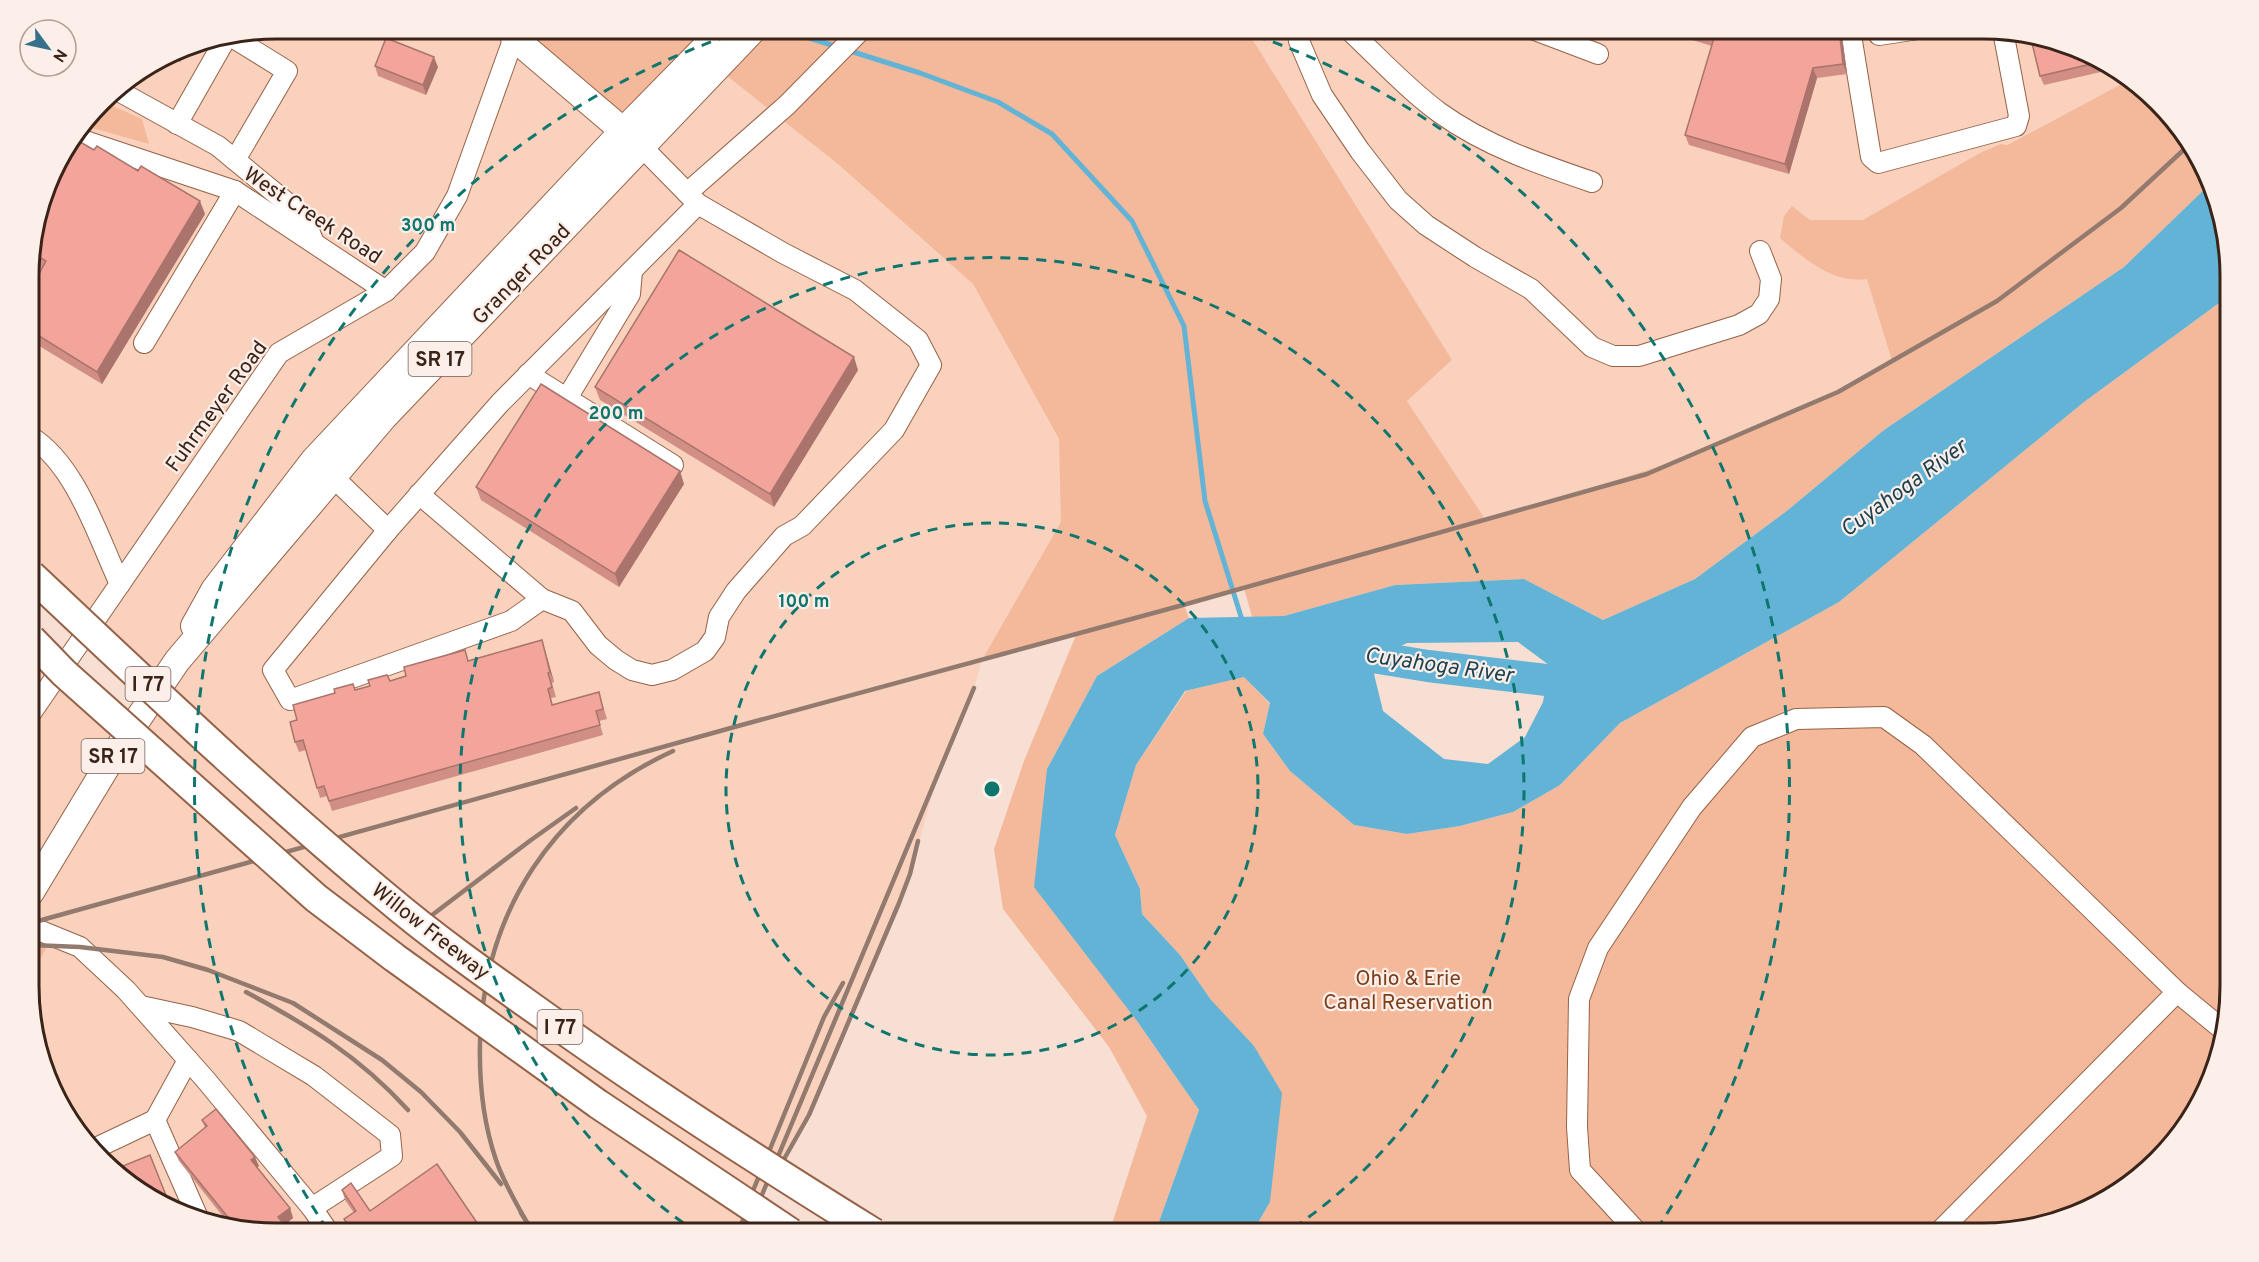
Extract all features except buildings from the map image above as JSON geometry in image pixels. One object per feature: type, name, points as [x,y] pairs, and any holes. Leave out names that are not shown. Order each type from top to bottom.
[{"type":"highway","points":[[39,562],[266,794]]},
{"type":"highway","name":"Willow Freeway","points":[[39,582],[266,794],[387,898],[487,976],[599,1055],[784,1178],[858,1223]]},
{"type":"highway","name":"Willow Freeway","points":[[39,647],[64,673],[316,898],[598,1104],[776,1223]]},
{"type":"highway","points":[[39,671],[316,898]]},
{"type":"main road","points":[[521,39],[633,138]]},
{"type":"main road","name":"Granger Road","points":[[39,878],[115,753],[177,661],[238,592],[323,468],[633,138],[691,62],[713,39]]},
{"type":"main road","name":"Granger Road","points":[[633,138],[717,68],[744,39]]},
{"type":"street","name":"Fuhrmeyer Road","points":[[39,701],[279,353],[386,291],[425,252],[457,196],[513,39]]},
{"type":"street","points":[[542,599],[511,621],[290,700],[273,670],[419,494],[528,374],[632,271],[693,199],[851,39]]},
{"type":"street","points":[[1299,39],[1322,95],[1360,151],[1398,200],[1426,225],[1475,257],[1531,289],[1592,348],[1613,356],[1639,356],[1739,326],[1759,314],[1769,299],[1771,279],[1760,251]]},
{"type":"street","points":[[1359,39],[1440,113],[1478,137],[1525,159],[1592,182]]},
{"type":"street","points":[[1560,39],[1598,54]]},
{"type":"street","points":[[1852,39],[1871,156],[1878,163],[2016,126],[2019,116],[2005,40]]},
{"type":"street","points":[[235,160],[287,71],[240,42]]},
{"type":"street","points":[[177,124],[222,46]]},
{"type":"street","points":[[124,94],[218,146],[303,216],[314,243]]},
{"type":"street","points":[[419,494],[542,599],[572,611],[598,645],[616,660],[632,670],[652,675],[672,670],[705,651],[715,637],[719,617],[736,591],[762,560],[784,536],[802,526],[894,430],[931,365],[918,340],[855,290],[783,253],[693,199],[633,138]]},
{"type":"street","name":"West Creek Road","points":[[82,140],[166,166],[235,191],[386,291]]},
{"type":"street","points":[[144,343],[235,191]]},
{"type":"street","points":[[567,398],[630,294],[632,271]]},
{"type":"street","points":[[528,374],[673,465]]},
{"type":"street","points":[[39,442],[60,465],[76,488],[120,584]]},
{"type":"street","points":[[323,468],[388,530]]},
{"type":"street","points":[[1629,1223],[1580,1170],[1577,1127],[1579,999],[1598,948],[1692,807],[1752,737],[1797,719],[1884,717],[1923,745],[2177,992],[2217,1024]]},
{"type":"street","points":[[39,930],[80,947],[103,966],[188,1060],[312,1208],[322,1223]]},
{"type":"street","points":[[1948,1223],[2177,992]]},
{"type":"street","points":[[141,1006],[192,1017],[239,1031],[314,1076],[390,1135],[393,1156],[312,1208]]},
{"type":"street","points":[[101,1146],[155,1120],[188,1060]]},
{"type":"street","points":[[155,1120],[194,1208]]},
{"type":"shaded area","points":[[276,39],[568,39],[717,68],[839,165],[973,284],[1059,439],[1062,521],[982,660],[973,691],[937,778],[910,874],[899,903],[809,1115],[747,1223],[276,1223],[245,1221],[215,1215],[171,1199],[144,1183],[108,1154],[79,1118],[63,1091],[47,1047],[41,1017],[39,889],[54,853],[39,871],[39,671],[120,737],[160,686],[39,562],[39,276],[41,245],[47,215],[63,171],[79,144],[108,108],[144,79],[171,63],[215,47],[245,41]]},
{"type":"shaded area","points":[[1252,39],[1983,39],[2014,41],[2044,47],[2088,63],[2122,84],[1852,226],[1892,360],[1838,392],[1665,464],[1485,520],[1407,401],[1452,360]]},
{"type":"green space","points":[[528,39],[1252,39],[1452,360],[1407,401],[1485,519],[1580,492],[1665,464],[1838,392],[1892,361],[1867,279],[1855,280],[1831,274],[1809,262],[1780,238],[1784,216],[1792,206],[1810,220],[1863,220],[1980,153],[2001,144],[2007,145],[2122,84],[2151,108],[2171,132],[2196,171],[2204,190],[2124,267],[1884,430],[1788,510],[1695,579],[1603,620],[1524,579],[1395,585],[1284,616],[1252,617],[1244,588],[1184,605],[1189,618],[1097,676],[1047,769],[1137,1021],[1199,1110],[1159,1223],[1112,1223],[1147,1116],[1109,1047],[1003,909],[994,849],[1024,761],[1076,635],[982,660],[1061,522],[1059,439],[973,284],[839,165],[717,68],[624,130]]},
{"type":"green space","points":[[111,105],[142,119],[149,144],[91,128]]},
{"type":"green space","name":"Ohio & Erie Canal Reservation","points":[[2220,302],[2220,986],[2218,1017],[2212,1047],[2196,1091],[2180,1118],[2151,1154],[2115,1183],[2088,1199],[2044,1215],[2014,1221],[1983,1223],[1258,1223],[1270,1202],[1211,1000],[1180,955],[1142,914],[1140,889],[1115,835],[1136,765],[1186,691],[1244,676],[1270,704],[1263,734],[1290,771],[1354,825],[1407,834],[1460,826],[1513,812],[1560,785],[1620,723],[1839,602],[2084,402]]},
{"type":"green space","points":[[39,941],[48,945],[39,961]]},
{"type":"water","points":[[2204,190],[2218,245],[2220,302],[2084,402],[1839,602],[1620,723],[1560,785],[1513,812],[1460,826],[1407,834],[1354,825],[1290,771],[1263,734],[1270,703],[1244,677],[1185,691],[1136,765],[1115,835],[1140,889],[1142,914],[1180,955],[1211,1000],[1254,1046],[1282,1093],[1270,1202],[1258,1223],[1159,1223],[1199,1110],[1137,1021],[1034,887],[1047,769],[1097,676],[1189,618],[1284,616],[1395,585],[1524,579],[1603,620],[1695,579],[1788,510],[1884,430],[2124,267]],"holes":[[[1518,642],[1549,665],[1543,702],[1525,737],[1488,764],[1444,759],[1383,711],[1374,674],[1386,653],[1407,643]]]},
{"type":"waterway","points":[[812,39],[838,47]]},
{"type":"waterway","points":[[847,50],[920,73],[998,102],[1052,134],[1132,221],[1184,326],[1205,501],[1243,623]]},
{"type":"waterway","name":"Cuyahoga River","points":[[1342,652],[1428,666],[1580,684],[1589,679]]},
{"type":"railway","points":[[39,921],[1183,605],[1647,474],[1838,392],[1997,301],[2121,208],[2184,150]]},
{"type":"railway","points":[[750,1223],[974,688]]},
{"type":"railway","points":[[526,1221],[496,1160],[483,1102],[480,1042],[485,994],[495,949],[511,907],[533,868],[560,833],[593,801],[630,774],[673,751]]},
{"type":"railway","points":[[415,928],[576,808]]},
{"type":"railway","points":[[783,1161],[809,1115],[899,903],[910,874],[918,841]]},
{"type":"railway","points":[[39,945],[80,947],[163,957],[208,970],[293,1003],[382,1060],[421,1092],[460,1132],[501,1184]]},
{"type":"railway","points":[[742,1223],[824,1017],[843,983]]},
{"type":"railway","points":[[246,992],[312,1030],[352,1058],[408,1110]]},
{"type":"railway","points":[[521,1213],[528,1223]]}]
